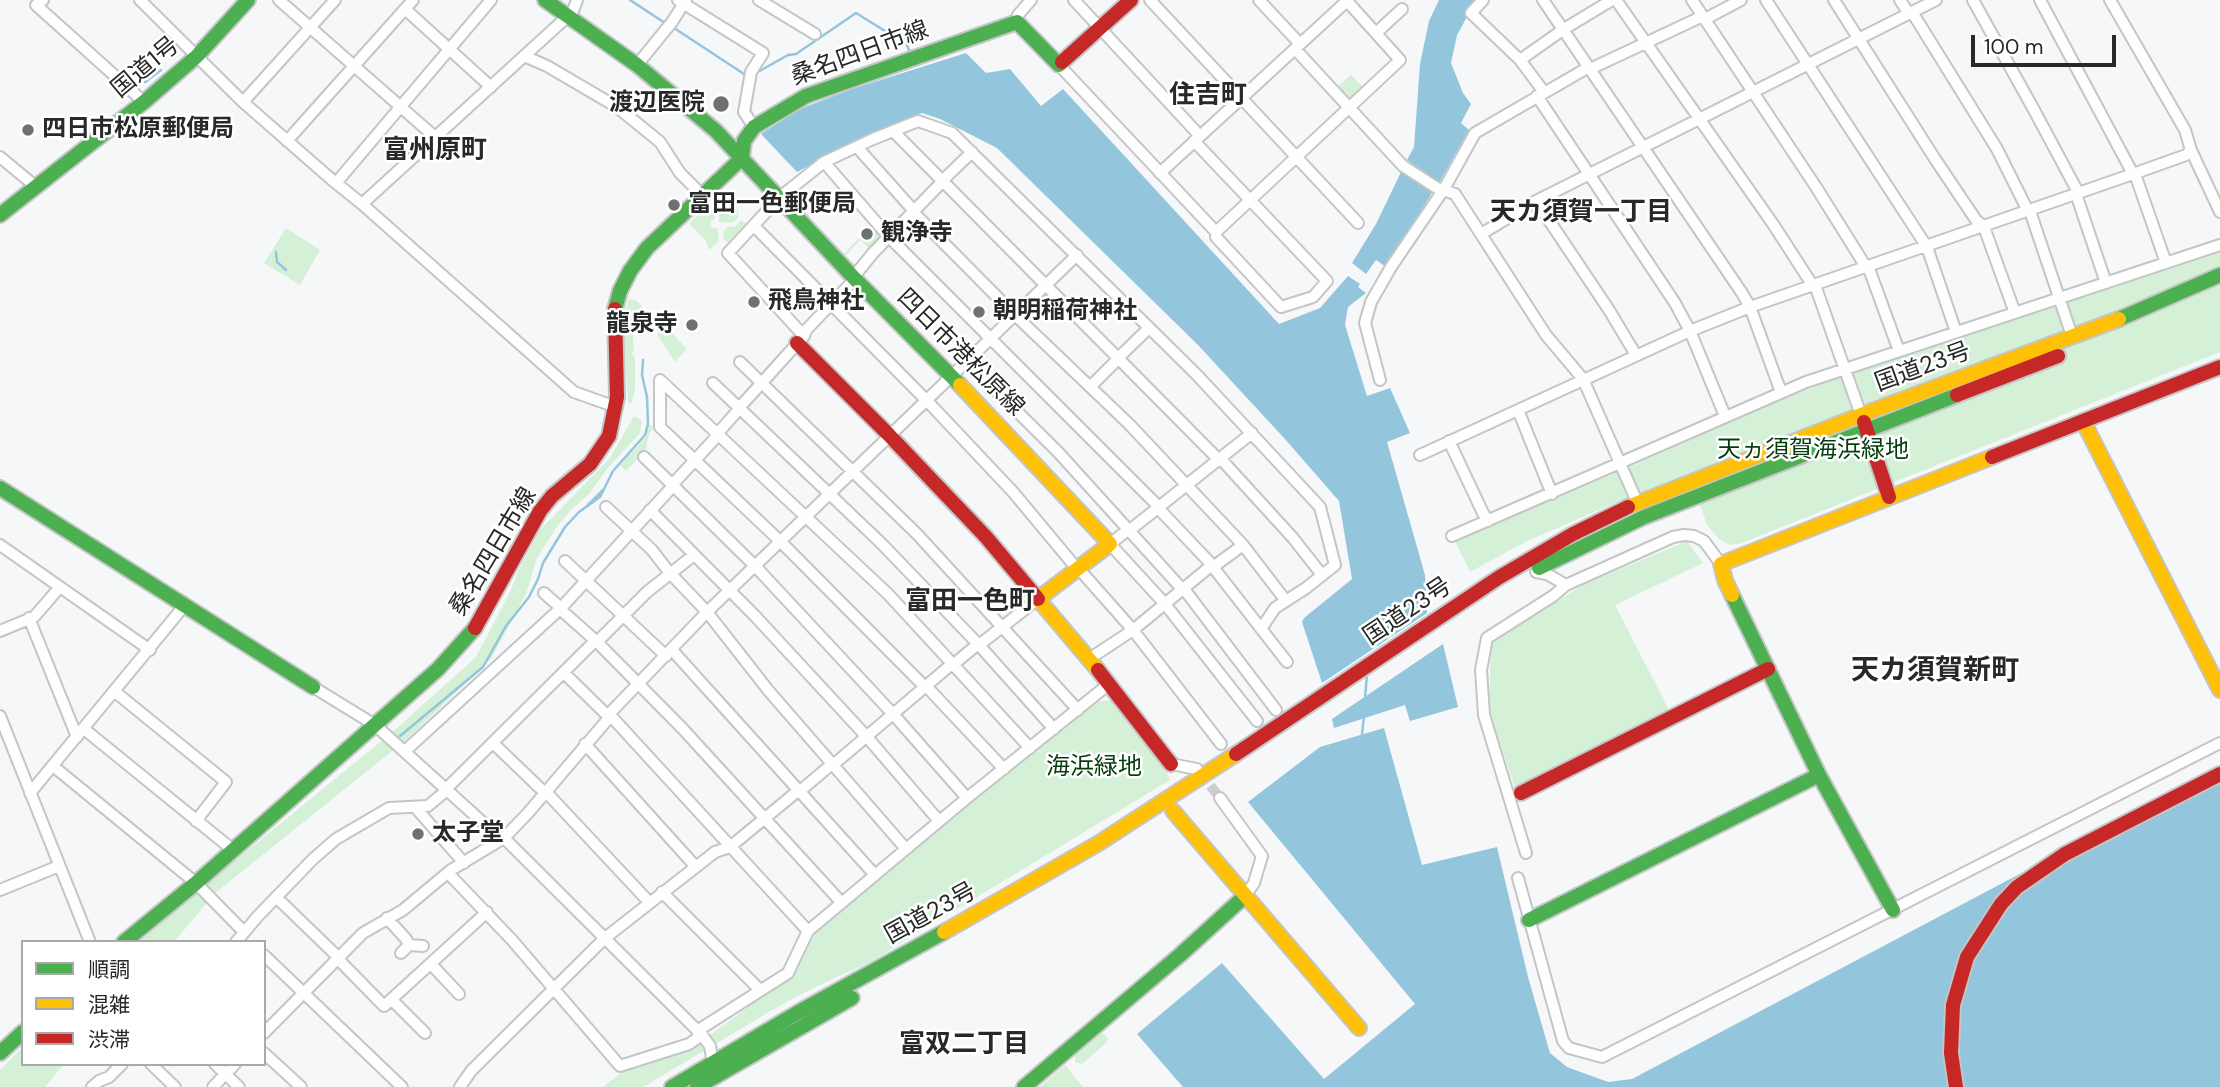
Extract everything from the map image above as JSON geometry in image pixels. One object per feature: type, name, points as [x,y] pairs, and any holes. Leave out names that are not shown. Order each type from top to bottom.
[{"type":"main road","name":"国道1号","points":[[0,215],[144,102],[197,56],[248,0]]},
{"type":"main road","name":"四日市港松原線","points":[[545,0],[637,65],[708,124],[1110,544]]},
{"type":"main road","points":[[1017,22],[1059,65],[1131,0]]},
{"type":"main road","name":"桑名四日市線","points":[[126,940],[196,883],[438,669],[476,627],[540,511],[552,496],[590,464],[605,444],[616,407],[618,376],[614,320],[620,291],[647,248],[744,160],[744,141],[754,127],[806,96],[1017,22]]},
{"type":"main road","name":"国道23号","points":[[671,1087],[714,1075],[1043,890],[1173,811],[1304,716],[1454,615],[1538,553],[1637,503],[2164,301],[2220,275]]},
{"type":"main road","name":"国道23号","points":[[1454,615],[1532,571],[1644,517],[2140,323],[2220,286]]},
{"type":"main road","points":[[800,340],[986,537],[1089,659],[1171,764]]},
{"type":"main road","points":[[1893,910],[1819,775],[1725,580],[1721,564],[2220,367]]},
{"type":"main road","points":[[1861,415],[1889,497]]},
{"type":"main road","points":[[2083,421],[2220,690]]},
{"type":"main road","points":[[0,488],[313,687]]},
{"type":"main road","points":[[1038,599],[1110,544]]},
{"type":"main road","points":[[1521,793],[1768,669]]},
{"type":"main road","name":"国道23号","points":[[697,1087],[1099,844],[1304,716]]},
{"type":"main road","points":[[1956,1087],[1951,1029],[1959,978],[1977,939],[2001,904],[2025,881],[2065,854],[2220,774]]},
{"type":"main road","points":[[1529,920],[1819,775]]},
{"type":"main road","points":[[1173,811],[1359,1028]]},
{"type":"main road","points":[[1024,1087],[1180,955],[1245,896]]},
{"type":"main road","points":[[0,1054],[21,1034]]},
{"type":"street","points":[[279,0],[435,137]]},
{"type":"street","points":[[243,102],[335,0]]},
{"type":"street","points":[[287,141],[414,0]]},
{"type":"street","points":[[336,183],[491,0]]},
{"type":"street","points":[[362,204],[568,16],[577,0]]},
{"type":"street","points":[[759,0],[815,34]]},
{"type":"street","points":[[1017,22],[1018,15],[1031,0]]},
{"type":"street","points":[[1059,65],[1216,232],[1216,237],[1281,307],[1313,297],[1327,281],[1250,200],[1074,0]]},
{"type":"street","points":[[1150,0],[1358,223]]},
{"type":"street","points":[[1259,0],[1349,107],[1407,168],[1440,189],[1455,194],[1546,335],[1583,379],[1644,517]]},
{"type":"street","points":[[1160,173],[1348,0],[1400,60],[1216,232]]},
{"type":"street","points":[[1483,0],[1471,13],[1520,60],[1590,173],[1654,268],[1690,331],[1725,416]]},
{"type":"street","points":[[1542,0],[1750,307],[1781,392]]},
{"type":"street","points":[[1520,60],[1564,29],[1614,0],[1646,41],[1814,286],[1861,415]]},
{"type":"street","points":[[1692,0],[1867,266],[1899,351]]},
{"type":"street","points":[[1381,380],[1366,331],[1368,310],[1391,267],[1475,133],[1589,68],[1741,0]]},
{"type":"street","points":[[1766,0],[1927,247],[1956,332]]},
{"type":"street","points":[[1834,0],[1935,159],[1976,220],[1984,227],[2015,313]]},
{"type":"street","points":[[1900,0],[1997,149],[2029,211],[2072,336]]},
{"type":"street","points":[[1481,234],[1590,173],[1936,0]]},
{"type":"street","points":[[1973,0],[2035,110],[2078,194],[2106,283]]},
{"type":"street","points":[[2040,0],[2134,174],[2166,263]]},
{"type":"street","points":[[2110,0],[2185,130],[2191,150],[2220,212]]},
{"type":"street","points":[[637,65],[669,25],[682,1],[763,53],[751,72],[744,112],[754,127]]},
{"type":"street","points":[[36,2],[144,102]]},
{"type":"street","points":[[147,2],[209,70],[243,102],[574,392],[616,407]]},
{"type":"street","points":[[405,9],[491,87]]},
{"type":"street","points":[[1376,33],[1402,9]]},
{"type":"street","points":[[524,56],[547,66],[617,107],[660,142],[680,173],[703,196]]},
{"type":"street","points":[[800,340],[728,253],[778,197],[824,162],[918,121],[953,133],[1149,328],[1320,507],[1335,565],[1275,608],[1261,629]]},
{"type":"street","points":[[894,131],[1219,459],[1293,538],[1322,575]]},
{"type":"street","points":[[857,147],[914,212],[1187,485],[1242,545],[1286,601]]},
{"type":"street","points":[[1420,455],[1636,355],[1750,307],[2078,194],[2186,155],[2191,150]]},
{"type":"street","points":[[403,750],[560,608],[673,485],[889,237],[972,152]]},
{"type":"street","points":[[0,157],[35,186]]},
{"type":"street","points":[[824,162],[889,237],[1158,507],[1213,566],[1287,662]]},
{"type":"street","points":[[1536,201],[1636,355]]},
{"type":"street","points":[[754,226],[1013,492],[1133,630],[1221,744]]},
{"type":"street","points":[[1452,536],[1620,465],[1781,392],[2220,245]]},
{"type":"street","points":[[266,1031],[363,933],[403,909],[448,873],[502,838],[609,716],[707,612],[1077,255]]},
{"type":"street","points":[[1090,387],[1149,328]]},
{"type":"street","points":[[740,362],[917,534],[1078,710]]},
{"type":"street","points":[[967,362],[1058,452],[1183,589],[1276,709]]},
{"type":"street","points":[[1004,769],[780,541],[660,428],[660,380],[888,594],[1030,748]]},
{"type":"street","points":[[713,383],[882,544],[978,644],[1054,729]]},
{"type":"street","points":[[1518,410],[1552,494]]},
{"type":"street","points":[[1252,433],[1110,544],[1165,604],[1256,721]]},
{"type":"street","points":[[1449,441],[1488,521]]},
{"type":"street","points":[[644,457],[755,566],[967,798]]},
{"type":"street","points":[[606,507],[652,550],[707,612],[768,690],[906,849]]},
{"type":"street","points":[[650,510],[730,590],[867,737],[939,821]]},
{"type":"street","points":[[1526,853],[1484,715],[1480,670],[1487,638],[1553,596],[1566,584],[1673,537],[1695,536],[1704,541],[1721,564]]},
{"type":"street","points":[[0,545],[150,649]]},
{"type":"street","points":[[1089,659],[1133,630],[1242,545]]},
{"type":"street","points":[[53,766],[196,883],[243,938],[276,897],[336,839],[389,808],[428,806],[623,614],[694,555]]},
{"type":"street","points":[[565,561],[669,653],[800,790],[875,875]]},
{"type":"street","points":[[1532,571],[1547,574],[1566,584]]},
{"type":"street","points":[[0,631],[34,617],[60,587]]},
{"type":"street","points":[[544,593],[639,684],[841,902]]},
{"type":"street","points":[[460,1087],[471,1071],[605,938],[715,852],[730,848],[954,663],[1038,599]]},
{"type":"street","points":[[30,793],[184,606]]},
{"type":"street","points":[[30,618],[80,733],[233,850]]},
{"type":"street","points":[[564,673],[666,774],[730,848],[808,931]]},
{"type":"street","points":[[448,873],[487,912],[620,1066],[689,1044],[699,1033],[788,973],[808,931],[1109,684]]},
{"type":"street","points":[[313,687],[375,725],[502,838],[699,1033],[710,1046],[714,1075]]},
{"type":"street","points":[[114,691],[226,782],[196,821]]},
{"type":"street","points":[[0,716],[89,940]]},
{"type":"street","points":[[493,743],[545,792],[649,902]]},
{"type":"street","points":[[1518,878],[1563,1041],[1569,1048],[1602,1057],[2220,743]]},
{"type":"street","points":[[585,744],[696,867]]},
{"type":"street","points":[[1171,764],[1197,769]]},
{"type":"street","points":[[1220,798],[1262,856],[1254,883],[1245,896]]},
{"type":"street","points":[[415,807],[464,863]]},
{"type":"street","points":[[0,890],[59,866]]},
{"type":"street","points":[[663,892],[760,990]]},
{"type":"street","points":[[276,897],[384,1006],[487,912]]},
{"type":"street","points":[[387,918],[406,939],[405,949],[423,946]]},
{"type":"street","points":[[266,957],[402,1087]]},
{"type":"street","points":[[431,964],[459,994]]},
{"type":"street","points":[[392,1000],[425,1033]]},
{"type":"street","points":[[266,1055],[301,1087]]},
{"type":"street","points":[[92,1087],[120,1066]]},
{"type":"street","points":[[153,1066],[175,1087]]},
{"type":"street","points":[[217,1066],[239,1087]]},
{"type":"street","points":[[213,1087],[233,1066]]},
{"type":"street","points":[[104,1079],[113,1087]]},
{"type":"green space","points":[[1351,75],[1364,88],[1350,101],[1337,87]]},
{"type":"green space","points":[[711,204],[716,215],[714,220],[711,220],[711,227],[718,229],[719,241],[709,250],[706,241],[689,223]]},
{"type":"green space","points":[[726,204],[735,204],[738,208],[738,218],[732,223],[719,222],[719,210]]},
{"type":"green space","points":[[741,220],[746,223],[728,242],[723,239],[724,230],[734,227]]},
{"type":"green space","points":[[876,227],[883,235],[871,250],[860,240],[844,254],[858,239]]},
{"type":"green space","points":[[286,228],[320,250],[300,285],[264,263]]},
{"type":"green space","name":"天ヵ須賀海浜緑地","points":[[2220,250],[2220,352],[1742,543],[1730,545],[1720,540],[1707,525],[1690,476],[1624,499],[1525,542],[1470,572],[1455,541],[1786,397],[1936,343]]},
{"type":"green space","points":[[629,299],[642,306],[632,325],[635,390],[631,404],[628,403],[623,316]]},
{"type":"green space","points":[[666,316],[671,322],[666,327],[687,349],[675,362],[658,336],[658,323]]},
{"type":"green space","points":[[634,416],[642,420],[640,433],[607,469],[590,493],[558,525],[537,558],[526,594],[491,659],[406,740],[214,894],[176,940],[141,940],[395,730],[476,657],[540,530],[610,458]]},
{"type":"green space","points":[[649,424],[654,427],[649,434],[646,450],[626,471],[620,465],[646,437]]},
{"type":"green space","points":[[1687,541],[1703,563],[1615,605],[1670,712],[1515,788],[1489,710],[1491,642],[1585,584]]},
{"type":"green space","name":"海浜緑地","points":[[1111,700],[1166,770],[1170,780],[870,962],[781,1005],[643,1087],[603,1087],[625,1070],[694,1047],[794,976],[816,932],[1097,702]]},
{"type":"green space","points":[[1101,1034],[1108,1038],[1107,1042],[1082,1064],[1075,1062],[1075,1056]]},
{"type":"green space","points":[[21,1049],[21,1066],[62,1066],[45,1087],[0,1087],[0,1070]]},
{"type":"green space","points":[[1065,1065],[1083,1087],[1040,1087]]},
{"type":"water","points":[[1439,0],[1478,0],[1457,35],[1451,63],[1463,93],[1471,104],[1461,123],[1469,130],[1439,183],[1407,160],[1414,147],[1420,64],[1429,21]]},
{"type":"water","points":[[966,53],[986,73],[1010,69],[1041,106],[1063,89],[1279,324],[1320,308],[1348,276],[1360,284],[1358,287],[1366,293],[1348,307],[1345,325],[1367,396],[1390,388],[1410,433],[1387,442],[1425,575],[1427,613],[1322,683],[1302,622],[1352,579],[1339,501],[1198,345],[997,148],[940,119],[922,113],[873,133],[797,172],[761,134],[800,109],[852,89]]},
{"type":"water","points":[[1401,172],[1432,193],[1386,267],[1376,260],[1366,274],[1352,263],[1376,224]]},
{"type":"water","points":[[1443,644],[1458,707],[1410,721],[1405,705],[1334,728],[1332,719]]},
{"type":"water","points":[[1384,728],[1422,865],[1497,847],[1528,977],[1550,1053],[1567,1067],[1608,1082],[1632,1079],[2220,768],[2220,1087],[1183,1087],[1137,1034],[1222,963],[1324,1079],[1415,1004],[1248,802],[1320,747]]},
{"type":"waterway","points":[[630,0],[665,23]]},
{"type":"waterway","points":[[756,73],[788,55],[796,54],[856,13],[885,31],[895,31],[904,38],[909,50]]},
{"type":"waterway","points":[[671,26],[747,76]]},
{"type":"waterway","points":[[145,82],[161,70]]},
{"type":"waterway","points":[[276,252],[277,262],[286,270]]},
{"type":"waterway","points":[[400,736],[483,667],[506,626],[529,597],[543,563],[565,527],[579,512],[600,497],[613,471],[645,435],[648,424],[647,397],[642,375],[643,360]]},
{"type":"waterway","points":[[588,505],[603,490]]},
{"type":"waterway","points":[[1365,699],[1367,674]]},
{"type":"waterway","points":[[1362,734],[1364,716]]},
{"type":"tunnel","points":[[1201,774],[1220,798]]},
{"type":"traffic: fast","points":[[0,215],[144,102],[197,56],[248,0]]},
{"type":"traffic: fast","points":[[545,0],[637,65],[716,131],[855,279],[960,385]]},
{"type":"traffic: fast","points":[[615,309],[630,271],[647,248],[742,158],[744,141],[754,127],[806,96],[1017,22],[1059,65],[1062,62]]},
{"type":"traffic: fast","points":[[2119,319],[2220,275]]},
{"type":"traffic: fast","points":[[1539,568],[1644,517],[1957,395]]},
{"type":"traffic: fast","points":[[0,488],[313,687]]},
{"type":"traffic: fast","points":[[1732,595],[1819,775],[1893,910]]},
{"type":"traffic: fast","points":[[126,940],[196,883],[438,669],[475,628]]},
{"type":"traffic: fast","points":[[1529,920],[1819,775]]},
{"type":"traffic: fast","points":[[1024,1087],[1180,955],[1245,896]]},
{"type":"traffic: fast","points":[[672,1087],[797,1013],[944,932]]},
{"type":"traffic: fast","points":[[697,1087],[852,998]]},
{"type":"traffic: fast","points":[[0,1053],[21,1034]]},
{"type":"traffic: slow","points":[[1628,507],[1861,415],[2119,319]]},
{"type":"traffic: slow","points":[[960,385],[1110,544],[1038,599],[1098,670]]},
{"type":"traffic: slow","points":[[2083,421],[2220,690]]},
{"type":"traffic: slow","points":[[1732,595],[1721,564],[1992,457]]},
{"type":"traffic: slow","points":[[944,932],[1099,843],[1236,754]]},
{"type":"traffic: slow","points":[[1173,811],[1359,1028]]},
{"type":"traffic: jam","points":[[1062,62],[1131,0]]},
{"type":"traffic: jam","points":[[475,628],[540,511],[552,496],[590,464],[609,436],[617,397],[615,309]]},
{"type":"traffic: jam","points":[[797,343],[986,537],[1038,599]]},
{"type":"traffic: jam","points":[[1957,395],[2058,356]]},
{"type":"traffic: jam","points":[[1992,457],[2220,367]]},
{"type":"traffic: jam","points":[[1864,422],[1889,497]]},
{"type":"traffic: jam","points":[[1236,754],[1498,578],[1573,534],[1628,507]]},
{"type":"traffic: jam","points":[[1521,793],[1768,669]]},
{"type":"traffic: jam","points":[[1098,670],[1171,764]]},
{"type":"traffic: jam","points":[[1956,1087],[1951,1053],[1953,1005],[1967,957],[2001,904],[2017,887],[2065,854],[2220,774]]},
{"type":"place","name":"渡辺医院","points":[[721,104]]},
{"type":"place","name":"四日市松原郵便局","points":[[28,130]]},
{"type":"place","name":"富田一色郵便局","points":[[674,205]]},
{"type":"place","name":"観浄寺","points":[[867,234]]},
{"type":"place","name":"飛鳥神社","points":[[754,302]]},
{"type":"place","name":"朝明稲荷神社","points":[[979,312]]},
{"type":"place","name":"龍泉寺","points":[[692,325]]},
{"type":"place","name":"太子堂","points":[[418,834]]},
{"type":"district","name":"住吉町","points":[[1208,96]]},
{"type":"district","name":"富州原町","points":[[435,151]]},
{"type":"district","name":"天カ須賀一丁目","points":[[1581,213]]},
{"type":"district","name":"富田一色町","points":[[970,602]]},
{"type":"district","name":"天カ須賀新町","points":[[1935,672]]},
{"type":"district","name":"富双二丁目","points":[[964,1045]]}]
